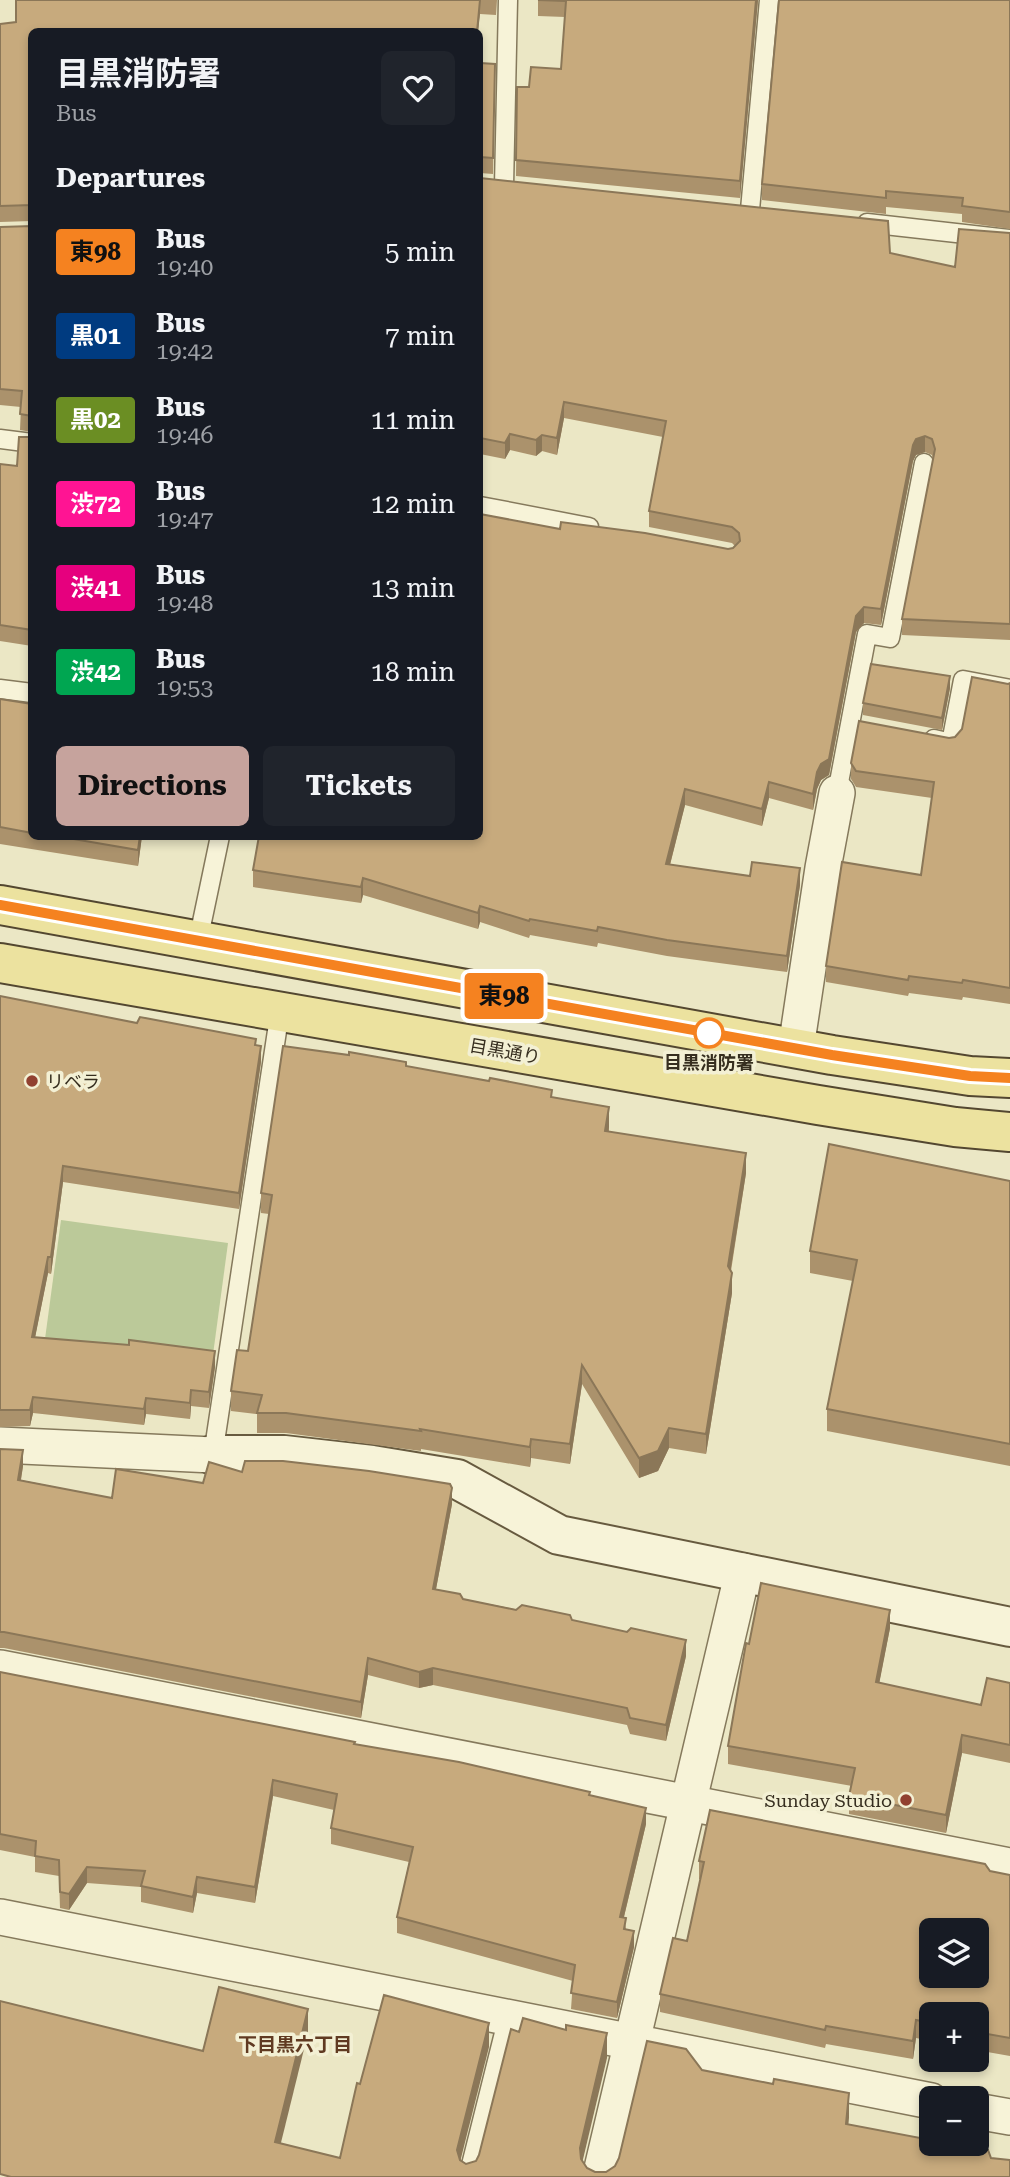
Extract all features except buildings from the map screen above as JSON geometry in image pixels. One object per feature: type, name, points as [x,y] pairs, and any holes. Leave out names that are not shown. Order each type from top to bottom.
[{"type":"main road","points":[[0,905],[796,1048],[970,1076],[1010,1078]]},
{"type":"main road","name":"目黒通り","points":[[0,963],[846,1110],[955,1128],[1010,1132]]},
{"type":"street","points":[[796,1048],[837,793]]},
{"type":"street","points":[[0,1446],[213,1455],[285,1455],[372,1465],[457,1479],[559,1535],[1010,1627]]},
{"type":"street","points":[[600,2177],[743,1571]]},
{"type":"street","points":[[0,1668],[1010,1866]]},
{"type":"street","points":[[0,1917],[919,2099]]},
{"type":"street","points":[[989,2114],[1010,2118]]},
{"type":"lane","points":[[505,186],[508,0]]},
{"type":"lane","points":[[750,210],[769,0]]},
{"type":"lane","points":[[846,221],[1010,239]]},
{"type":"lane","points":[[0,439],[28,442]]},
{"type":"lane","points":[[837,793],[857,725],[867,634],[890,638],[924,463]]},
{"type":"lane","points":[[483,507],[611,531]]},
{"type":"lane","points":[[914,736],[951,743],[963,680],[1010,689]]},
{"type":"lane","points":[[0,689],[28,692]]},
{"type":"lane","points":[[198,941],[219,840]]},
{"type":"lane","points":[[213,1455],[281,1012]]},
{"type":"lane","points":[[468,2177],[508,2017]]},
{"type":"green space","points":[[61,1220],[228,1243],[212,1362],[45,1339]]},
{"type":"bus line","name":"東98","points":[[0,905],[832,1055],[970,1076],[1010,1078]]},
{"type":"place","name":"目黒消防署","points":[[709,1033]]},
{"type":"place","name":"リベラ","points":[[32,1081]]},
{"type":"place","name":"Sunday Studio","points":[[906,1800]]},
{"type":"district","name":"下目黒六丁目","points":[[295,2044]]}]
